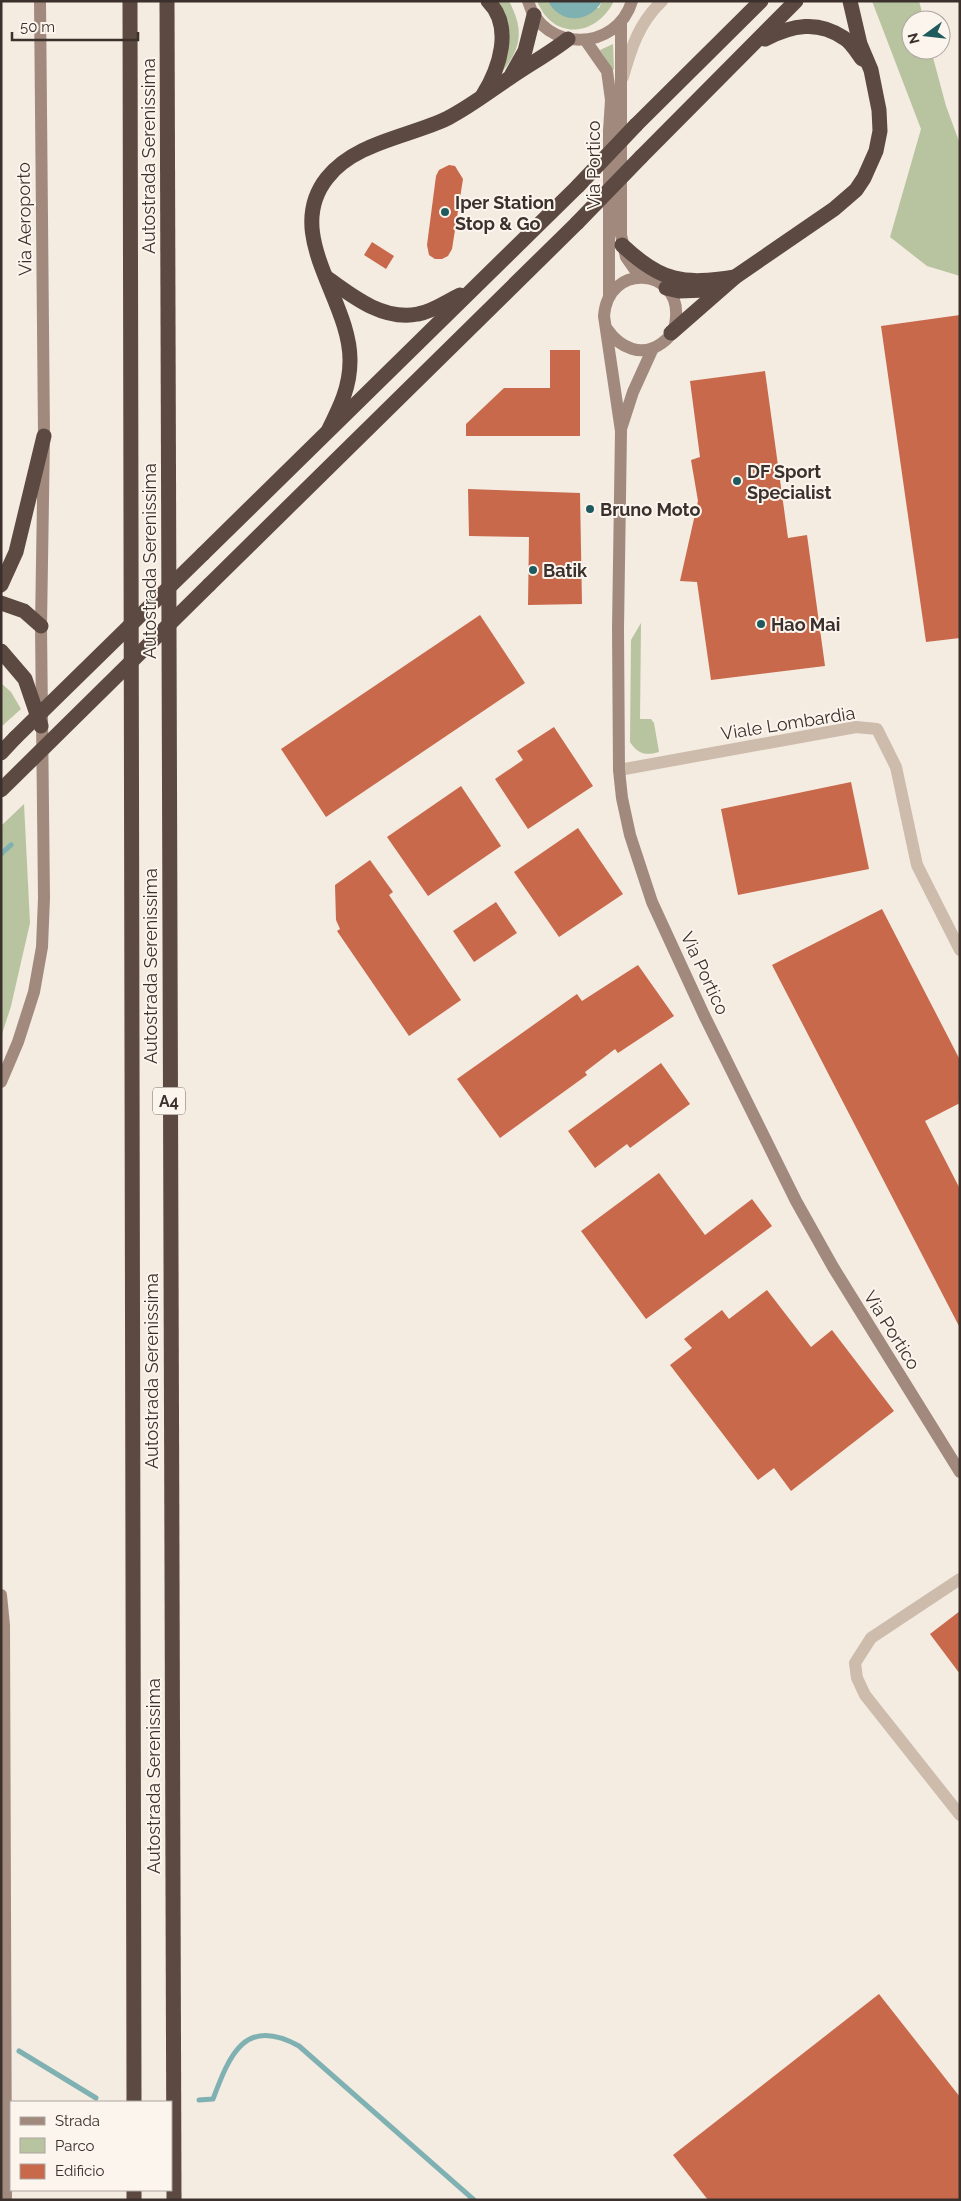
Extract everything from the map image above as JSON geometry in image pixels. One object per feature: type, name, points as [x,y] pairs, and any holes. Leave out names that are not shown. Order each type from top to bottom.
[{"type":"highway","name":"Autostrada Serenissima","points":[[130,1],[134,2101]]},
{"type":"highway","name":"Autostrada Serenissima","points":[[167,1],[174,2200]]},
{"type":"highway","points":[[479,101],[493,79],[502,55],[500,23],[492,5],[488,1]]},
{"type":"highway","points":[[1,753],[578,186],[636,125],[761,1]]},
{"type":"highway","points":[[1,790],[577,223],[796,1]]},
{"type":"highway","points":[[671,333],[735,277],[834,209],[856,190],[864,178],[876,152],[880,132],[879,110],[870,70],[860,44],[850,1]]},
{"type":"highway","points":[[511,77],[525,52],[531,8]]},
{"type":"highway","points":[[754,45],[784,29],[803,25],[821,27],[845,38],[870,70]]},
{"type":"highway","points":[[329,429],[345,397],[350,360],[344,321],[315,248],[312,229],[313,212],[319,193],[327,178],[351,158],[375,145],[446,119],[479,101],[511,77],[568,40]]},
{"type":"highway","points":[[622,244],[641,263],[668,277],[692,281],[735,277]]},
{"type":"highway","points":[[326,277],[353,296],[375,308],[394,315],[418,314],[470,291]]},
{"type":"highway","points":[[666,288],[679,292],[700,291],[712,289],[735,277]]},
{"type":"highway","points":[[1,585],[16,552],[44,436]]},
{"type":"highway","points":[[1,603],[24,611],[41,626]]},
{"type":"highway","points":[[1,651],[25,679],[41,726]]},
{"type":"main road","name":"Via Aeroporto","points":[[1,1082],[18,1042],[34,992],[42,947],[44,898],[41,726],[44,436],[40,1]]},
{"type":"main road","name":"Via Portico","points":[[632,1],[621,23],[622,244],[626,258],[640,278]]},
{"type":"main road","points":[[531,8],[544,26],[568,40],[586,40],[605,35],[621,23]]},
{"type":"main road","name":"Via Portico","points":[[586,40],[606,70],[612,100],[609,131],[609,296],[604,316],[621,431],[618,629],[619,770],[622,798],[630,835],[652,902],[704,1014],[796,1201],[838,1275],[959,1471]]},
{"type":"main road","points":[[609,296],[620,283],[640,278],[650,278],[666,288],[672,296],[677,310],[676,321],[671,333]]},
{"type":"main road","points":[[607,329],[614,339],[624,347],[638,350],[653,348]]},
{"type":"main road","name":"Via Portico","points":[[621,431],[633,392],[653,348],[666,340],[671,333]]},
{"type":"main road","points":[[1,1595],[4,1625],[6,2200]]},
{"type":"street","name":"Via Portico","points":[[622,82],[632,45],[639,30],[662,1]]},
{"type":"street","name":"Viale Lombardia","points":[[619,770],[856,727],[877,729],[896,767],[917,865],[960,950]]},
{"type":"street","points":[[960,1579],[871,1638],[855,1663],[857,1678],[865,1695],[960,1815]]},
{"type":"green space","points":[[492,1],[509,1],[519,30],[517,47],[501,73]]},
{"type":"green space","points":[[537,1],[599,8],[602,1],[614,1],[597,22],[575,30],[553,23],[544,14]]},
{"type":"green space","points":[[872,1],[919,1],[921,10],[901,10],[901,60],[934,60],[946,106],[960,144],[960,276],[927,266],[890,237],[921,129]]},
{"type":"green space","points":[[613,44],[614,69],[613,70],[600,50]]},
{"type":"green space","points":[[641,623],[640,719],[651,719],[654,723],[659,752],[650,754],[642,753],[630,742],[631,640]]},
{"type":"green space","points":[[1,683],[11,692],[21,709],[1,727]]},
{"type":"green space","points":[[24,804],[30,923],[11,1006],[1,1037],[1,826]]},
{"type":"water","points":[[548,1],[602,1],[590,14],[575,18],[560,14],[553,9]]},
{"type":"building","name":"Iper Station Stop & Go","points":[[449,165],[455,166],[463,179],[452,249],[448,256],[442,259],[435,259],[429,255],[427,245],[436,176],[439,170]]},
{"type":"building","points":[[372,242],[394,256],[386,269],[364,255]]},
{"type":"building","points":[[960,315],[960,638],[926,642],[881,326]]},
{"type":"building","points":[[550,350],[580,350],[580,436],[466,436],[466,424],[504,388],[550,388]]},
{"type":"building","points":[[765,371],[788,538],[807,535],[825,666],[711,680],[697,582],[680,581],[698,501],[691,460],[700,457],[690,381]]},
{"type":"building","points":[[468,489],[580,493],[582,604],[528,605],[529,537],[469,536]]},
{"type":"building","points":[[480,615],[525,683],[326,817],[281,749]]},
{"type":"building","points":[[554,727],[593,786],[528,829],[495,779],[523,760],[517,751]]},
{"type":"building","points":[[851,782],[869,869],[738,895],[721,809]]},
{"type":"building","points":[[461,786],[501,846],[428,896],[387,837]]},
{"type":"building","points":[[578,828],[623,894],[559,937],[514,872]]},
{"type":"building","points":[[370,860],[393,892],[389,895],[461,1000],[409,1036],[337,931],[340,929],[336,920],[335,885]]},
{"type":"building","points":[[496,902],[517,933],[474,962],[453,931]]},
{"type":"building","points":[[882,909],[960,1060],[960,1103],[925,1121],[960,1189],[960,1328],[772,965]]},
{"type":"building","points":[[638,965],[674,1016],[618,1053],[615,1049],[585,1072],[587,1075],[500,1138],[457,1079],[577,994],[582,1001]]},
{"type":"building","points":[[661,1063],[690,1104],[630,1148],[627,1144],[595,1168],[568,1131]]},
{"type":"building","points":[[659,1173],[705,1235],[752,1199],[772,1226],[646,1319],[581,1231]]},
{"type":"building","points":[[767,1290],[811,1347],[832,1330],[894,1411],[791,1491],[774,1468],[758,1480],[670,1365],[692,1348],[684,1339],[722,1310],[729,1319]]},
{"type":"building","points":[[960,1611],[960,1674],[930,1634]]},
{"type":"building","points":[[879,1994],[960,2097],[960,2200],[708,2200],[673,2155]]},
{"type":"waterway","points":[[1,854],[11,845]]},
{"type":"waterway","points":[[199,2100],[213,2099],[226,2068],[242,2044],[253,2038],[265,2035],[280,2038],[299,2046],[474,2200]]},
{"type":"waterway","points":[[19,2051],[96,2098]]},
{"type":"place","name":"Iper Station Stop & Go","points":[[445,212]]},
{"type":"place","name":"DF Sport Specialist","points":[[737,481]]},
{"type":"place","name":"Bruno Moto","points":[[590,509]]},
{"type":"place","name":"Batik","points":[[533,570]]},
{"type":"place","name":"Hao Mai","points":[[761,624]]}]
